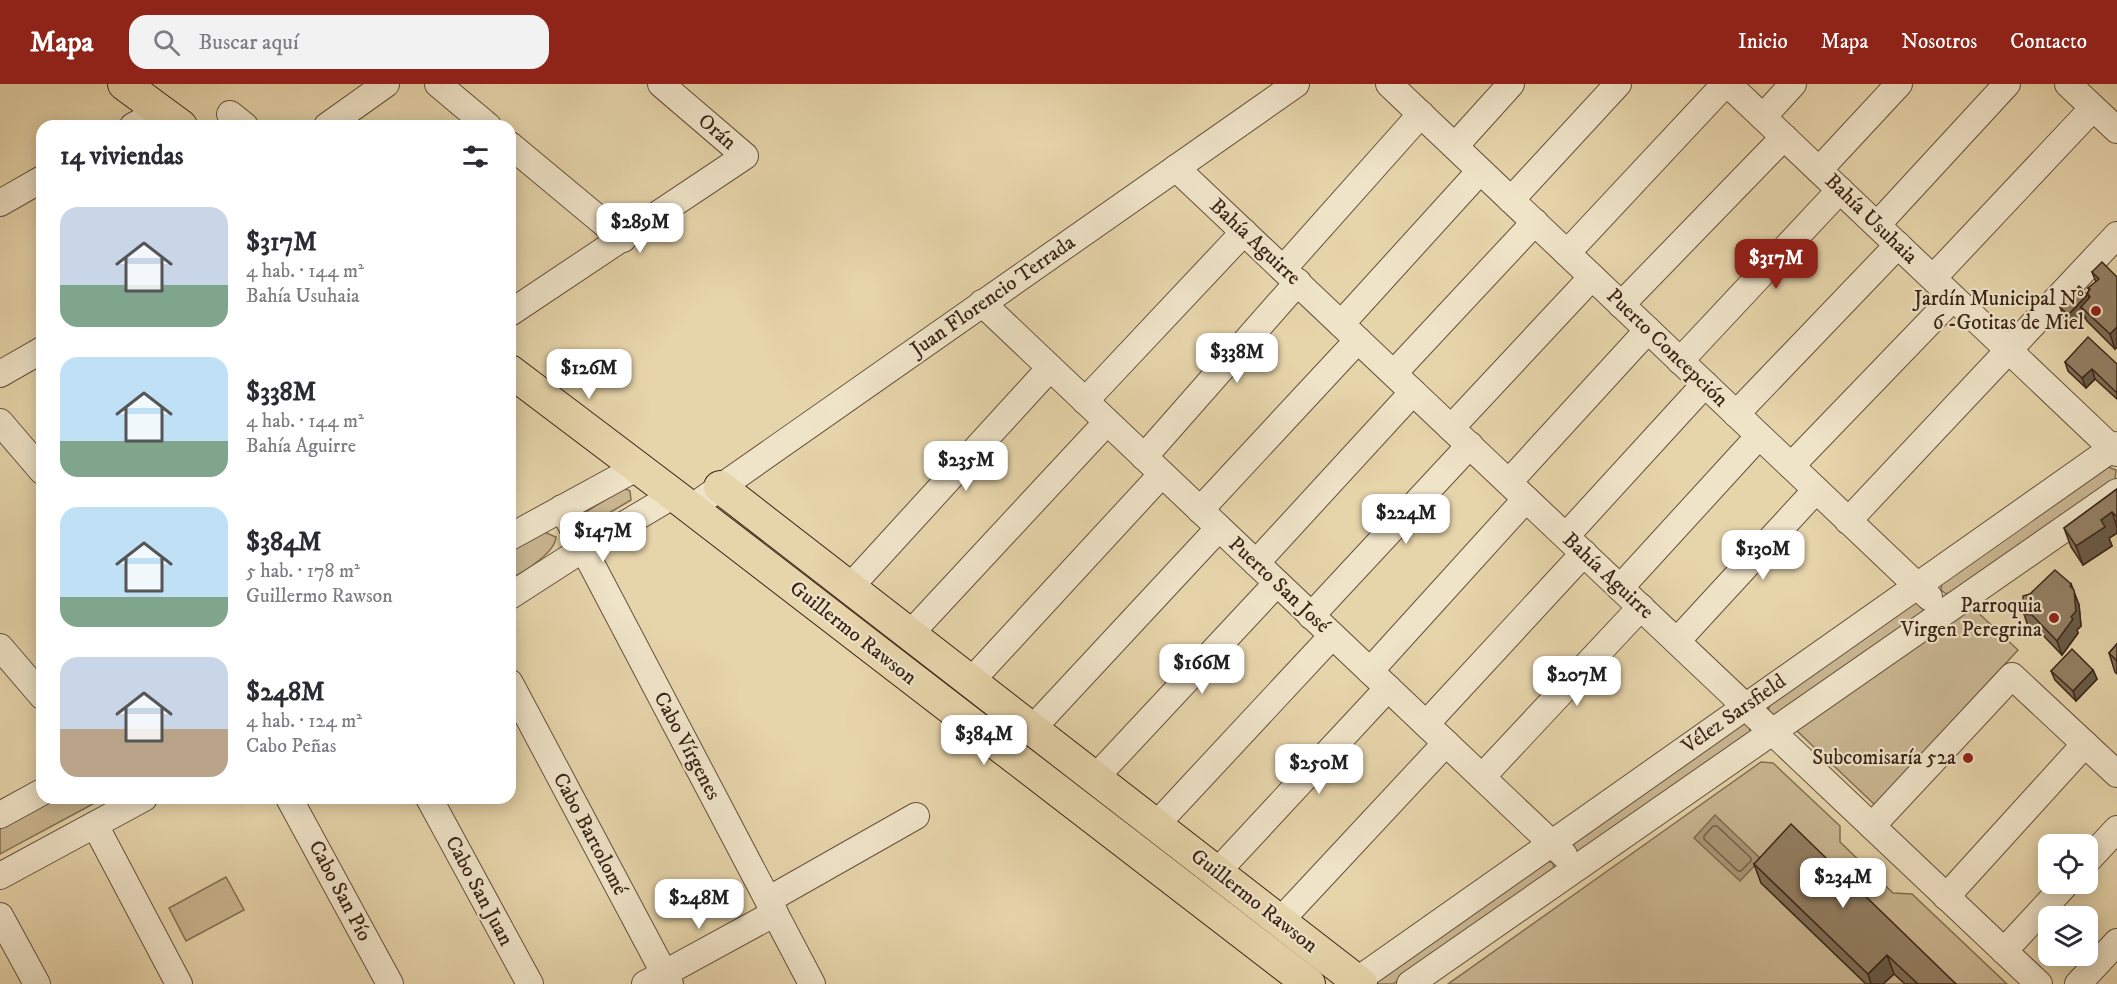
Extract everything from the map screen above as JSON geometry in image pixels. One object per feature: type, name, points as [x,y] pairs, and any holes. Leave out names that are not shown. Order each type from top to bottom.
[{"type":"main road","points":[[124,84],[171,118]]},
{"type":"main road","name":"Guillermo Rawson","points":[[516,376],[1309,984]]},
{"type":"main road","name":"Guillermo Rawson","points":[[720,487],[1357,983]]},
{"type":"street","points":[[335,120],[386,84]]},
{"type":"street","points":[[438,84],[481,120]]},
{"type":"street","name":"Orán","points":[[623,239],[745,156],[661,84]]},
{"type":"street","name":"Juan Florencio Terrada","points":[[516,593],[583,549],[682,501],[720,487],[1296,84]]},
{"type":"street","name":"Puerto Concepción","points":[[1389,84],[1944,612]]},
{"type":"street","points":[[1455,146],[1511,84]]},
{"type":"street","points":[[1511,200],[1618,84]]},
{"type":"street","points":[[1567,253],[1727,84]]},
{"type":"street","name":"Bahía Usuhaia","points":[[1727,84],[2115,449]]},
{"type":"street","points":[[1763,117],[1793,84]]},
{"type":"street","points":[[1819,170],[1899,84]]},
{"type":"street","points":[[1876,225],[2007,84]]},
{"type":"street","points":[[2073,86],[2117,130]]},
{"type":"street","points":[[1933,278],[2093,108]]},
{"type":"street","points":[[1144,457],[1421,114]]},
{"type":"street","points":[[1622,305],[1784,137]]},
{"type":"street","points":[[516,150],[623,239],[516,309]]},
{"type":"street","name":"Bahía Aguirre","points":[[1176,168],[2039,984]]},
{"type":"street","points":[[1200,510],[1350,332],[1480,171]]},
{"type":"street","points":[[0,203],[36,182]]},
{"type":"street","points":[[1680,361],[1840,190]]},
{"type":"street","points":[[1394,373],[1535,222]]},
{"type":"street","points":[[1085,401],[1244,232]]},
{"type":"street","points":[[1848,521],[2117,235]]},
{"type":"street","points":[[1736,414],[1898,244]]},
{"type":"street","points":[[1451,428],[1592,277]]},
{"type":"street","points":[[1791,466],[1953,298]]},
{"type":"street","name":"Puerto San José","points":[[982,303],[1577,867]]},
{"type":"street","points":[[1370,671],[1647,330]]},
{"type":"street","points":[[0,374],[36,353]]},
{"type":"street","points":[[850,587],[1050,368]]},
{"type":"street","points":[[1426,724],[1705,384]]},
{"type":"street","points":[[1256,563],[1413,392]]},
{"type":"street","points":[[0,422],[36,464]]},
{"type":"street","points":[[910,634],[1107,422]]},
{"type":"street","points":[[1620,588],[1759,436]]},
{"type":"street","points":[[1311,616],[1470,445]]},
{"type":"street","name":"Vélez Sarsfield","points":[[1357,983],[1745,706],[2115,449]]},
{"type":"street","points":[[516,534],[638,467]]},
{"type":"street","points":[[971,681],[1162,474]]},
{"type":"street","points":[[1677,641],[1816,490]]},
{"type":"street","name":"Vélez Sarsfield","points":[[1410,984],[2117,492]]},
{"type":"street","name":"Cabo Vírgenes","points":[[562,508],[812,984]]},
{"type":"street","points":[[1032,729],[1220,528]]},
{"type":"street","points":[[1095,778],[1277,583]]},
{"type":"street","points":[[1482,777],[1641,607]]},
{"type":"street","points":[[1156,825],[1332,636]]},
{"type":"street","points":[[0,647],[36,689]]},
{"type":"street","points":[[1872,826],[2012,676],[2085,744],[2113,763]]},
{"type":"street","points":[[1217,872],[1388,688]]},
{"type":"street","name":"Cabo Bartolomé","points":[[516,695],[660,980]]},
{"type":"street","points":[[1280,921],[1446,743]]},
{"type":"street","points":[[1946,897],[2085,744]]},
{"type":"street","points":[[0,815],[36,795]]},
{"type":"street","points":[[0,876],[133,804]]},
{"type":"street","name":"Cabo San Pío","points":[[292,804],[390,984]]},
{"type":"street","name":"Cabo San Juan","points":[[432,804],[530,984]]},
{"type":"street","points":[[660,980],[916,816]]},
{"type":"street","points":[[95,825],[179,984]]},
{"type":"street","points":[[2098,849],[2117,829]]},
{"type":"street","points":[[2004,951],[2057,894]]},
{"type":"street","points":[[0,916],[37,984]]},
{"type":"street","points":[[2078,984],[2117,942]]},
{"type":"shaded area","points":[[2108,467],[2116,470],[2115,479],[1951,592],[1946,594],[1941,590],[1942,582]]},
{"type":"shaded area","points":[[624,488],[630,491],[631,500],[587,526],[581,515]]},
{"type":"shaded area","points":[[544,532],[556,537],[545,555],[516,575],[516,546]]},
{"type":"shaded area","points":[[1917,602],[1923,605],[1925,611],[1773,716],[1768,712],[1770,704]]},
{"type":"shaded area","points":[[1971,606],[2018,650],[1875,805],[1794,728]]},
{"type":"shaded area","points":[[1743,723],[1749,726],[1748,736],[1578,852],[1575,851],[1572,845]]},
{"type":"shaded area","points":[[1761,762],[1773,763],[1840,826],[1840,842],[1893,893],[1912,894],[2007,984],[1448,984]]},
{"type":"shaded area","points":[[36,803],[93,804],[0,854],[0,822]]},
{"type":"shaded area","points":[[1547,861],[1553,863],[1552,873],[1393,984],[1377,984],[1377,982]]},
{"type":"shaded area","points":[[226,877],[244,910],[186,941],[169,908]]},
{"type":"water","points":[[1715,815],[1761,859],[1740,881],[1694,838]]},
{"type":"building","points":[[2102,262],[2117,277],[2117,327],[2110,334],[2081,307],[2090,297],[2088,294],[2068,315],[2060,307],[2079,286],[2087,294],[2090,289],[2088,288],[2099,279],[2092,272]]},
{"type":"building","points":[[2088,337],[2117,364],[2116,392],[2092,369],[2082,378],[2065,362]]},
{"type":"building","points":[[2117,489],[2117,517],[2112,512],[2101,520],[2105,527],[2076,546],[2064,528]]},
{"type":"building","name":"Parroquia Virgen Peregrina","points":[[2055,570],[2071,584],[2074,590],[2076,611],[2057,641],[2032,615],[2024,614],[2023,596],[2030,594]]},
{"type":"building","points":[[2117,644],[2117,661],[2109,653]]},
{"type":"building","points":[[2072,649],[2093,670],[2073,691],[2051,671]]},
{"type":"building","points":[[1791,824],[1956,984],[1918,984],[1887,955],[1868,974],[1754,864]]},
{"type":"place","name":"Jardín Municipal N° 6 -Gotitas de Miel","points":[[2096,311]]},
{"type":"place","name":"Parroquia Virgen Peregrina","points":[[2054,618]]},
{"type":"place","name":"Subcomisaría 52a","points":[[1968,758]]}]
